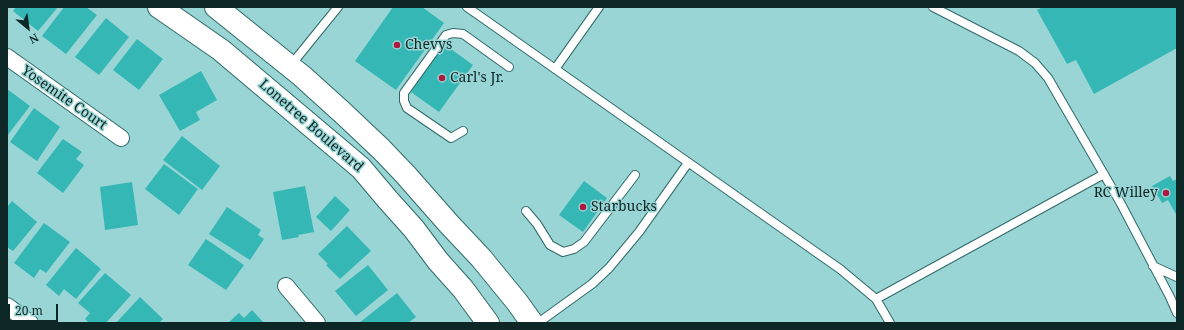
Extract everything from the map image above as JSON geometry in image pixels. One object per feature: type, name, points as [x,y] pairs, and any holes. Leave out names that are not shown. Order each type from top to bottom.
[{"type":"main road","name":"Lonetree Boulevard","points":[[159,7],[221,50],[361,168],[414,228],[438,261],[463,289],[488,323]]},
{"type":"main road","name":"Lonetree Boulevard","points":[[216,7],[290,66],[344,114],[405,174],[481,258],[532,323]]},
{"type":"street","name":"Yosemite Court","points":[[7,57],[121,138]]},
{"type":"street","points":[[286,286],[317,323]]},
{"type":"street","points":[[7,306],[30,323]]},
{"type":"lane","points":[[290,66],[338,7]]},
{"type":"lane","points":[[467,7],[840,269],[876,298],[890,323]]},
{"type":"lane","points":[[554,69],[599,7]]},
{"type":"lane","points":[[933,7],[1019,51],[1038,67],[1048,78],[1056,89],[1104,174],[1177,313]]},
{"type":"lane","points":[[463,131],[451,138],[407,108],[404,101],[404,93],[446,35],[453,33],[463,34],[509,67]]},
{"type":"lane","points":[[538,323],[592,284],[609,268],[639,232],[688,162]]},
{"type":"lane","points":[[876,298],[1104,174]]},
{"type":"lane","points":[[526,211],[537,224],[550,245],[563,252],[574,249],[584,242],[635,175]]},
{"type":"lane","points":[[1153,266],[1177,277]]},
{"type":"building","points":[[16,7],[58,7],[38,31],[13,11]]},
{"type":"building","points":[[64,7],[86,7],[97,15],[66,54],[42,36]]},
{"type":"building","name":"Chevys","points":[[393,7],[422,7],[444,23],[396,90],[355,61]]},
{"type":"building","points":[[1043,7],[1177,7],[1177,48],[1094,94],[1076,60],[1067,64],[1037,10]]},
{"type":"building","points":[[106,18],[129,37],[99,75],[75,57]]},
{"type":"building","points":[[137,39],[163,59],[139,90],[113,70]]},
{"type":"building","name":"Carl's Jr.","points":[[444,44],[473,65],[439,112],[411,92]]},
{"type":"building","points":[[201,71],[217,100],[196,112],[200,120],[180,131],[159,95]]},
{"type":"building","points":[[7,89],[30,106],[7,136]]},
{"type":"building","points":[[34,108],[60,127],[37,161],[10,142]]},
{"type":"building","points":[[182,136],[220,166],[202,190],[163,160]]},
{"type":"building","points":[[63,139],[82,152],[76,159],[84,165],[63,193],[37,173]]},
{"type":"building","points":[[164,164],[198,189],[179,215],[145,189]]},
{"type":"building","name":"RC Willey","points":[[1170,176],[1173,181],[1177,179],[1177,216],[1168,200],[1162,203],[1152,186]]},
{"type":"building","name":"Starbucks","points":[[584,181],[607,198],[583,232],[559,215]]},
{"type":"building","points":[[132,182],[138,225],[105,230],[100,187]]},
{"type":"building","points":[[305,186],[314,232],[298,235],[299,237],[282,240],[273,192]]},
{"type":"building","points":[[335,196],[350,210],[331,231],[316,217]]},
{"type":"building","points":[[12,201],[37,222],[13,251],[7,247],[7,207]]},
{"type":"building","points":[[227,207],[261,230],[258,235],[264,239],[250,260],[209,234]]},
{"type":"building","points":[[44,223],[70,242],[46,273],[40,269],[34,278],[14,263]]},
{"type":"building","points":[[347,226],[371,251],[340,279],[326,265],[328,264],[318,254]]},
{"type":"building","points":[[206,239],[244,265],[226,290],[188,265]]},
{"type":"building","points":[[76,248],[101,269],[76,299],[64,289],[59,296],[46,285]]},
{"type":"building","points":[[368,265],[388,290],[356,316],[335,291]]},
{"type":"building","points":[[105,273],[131,295],[106,323],[89,323],[85,319],[90,313],[78,303]]},
{"type":"building","points":[[397,293],[416,317],[408,323],[359,323]]},
{"type":"building","points":[[140,297],[163,319],[159,323],[116,323]]},
{"type":"building","points":[[252,310],[264,323],[228,323],[239,313],[244,318]]},
{"type":"place","name":"Chevys","points":[[397,45]]},
{"type":"place","name":"Carl's Jr.","points":[[442,78]]},
{"type":"place","name":"RC Willey","points":[[1166,193]]},
{"type":"place","name":"Starbucks","points":[[583,207]]}]
